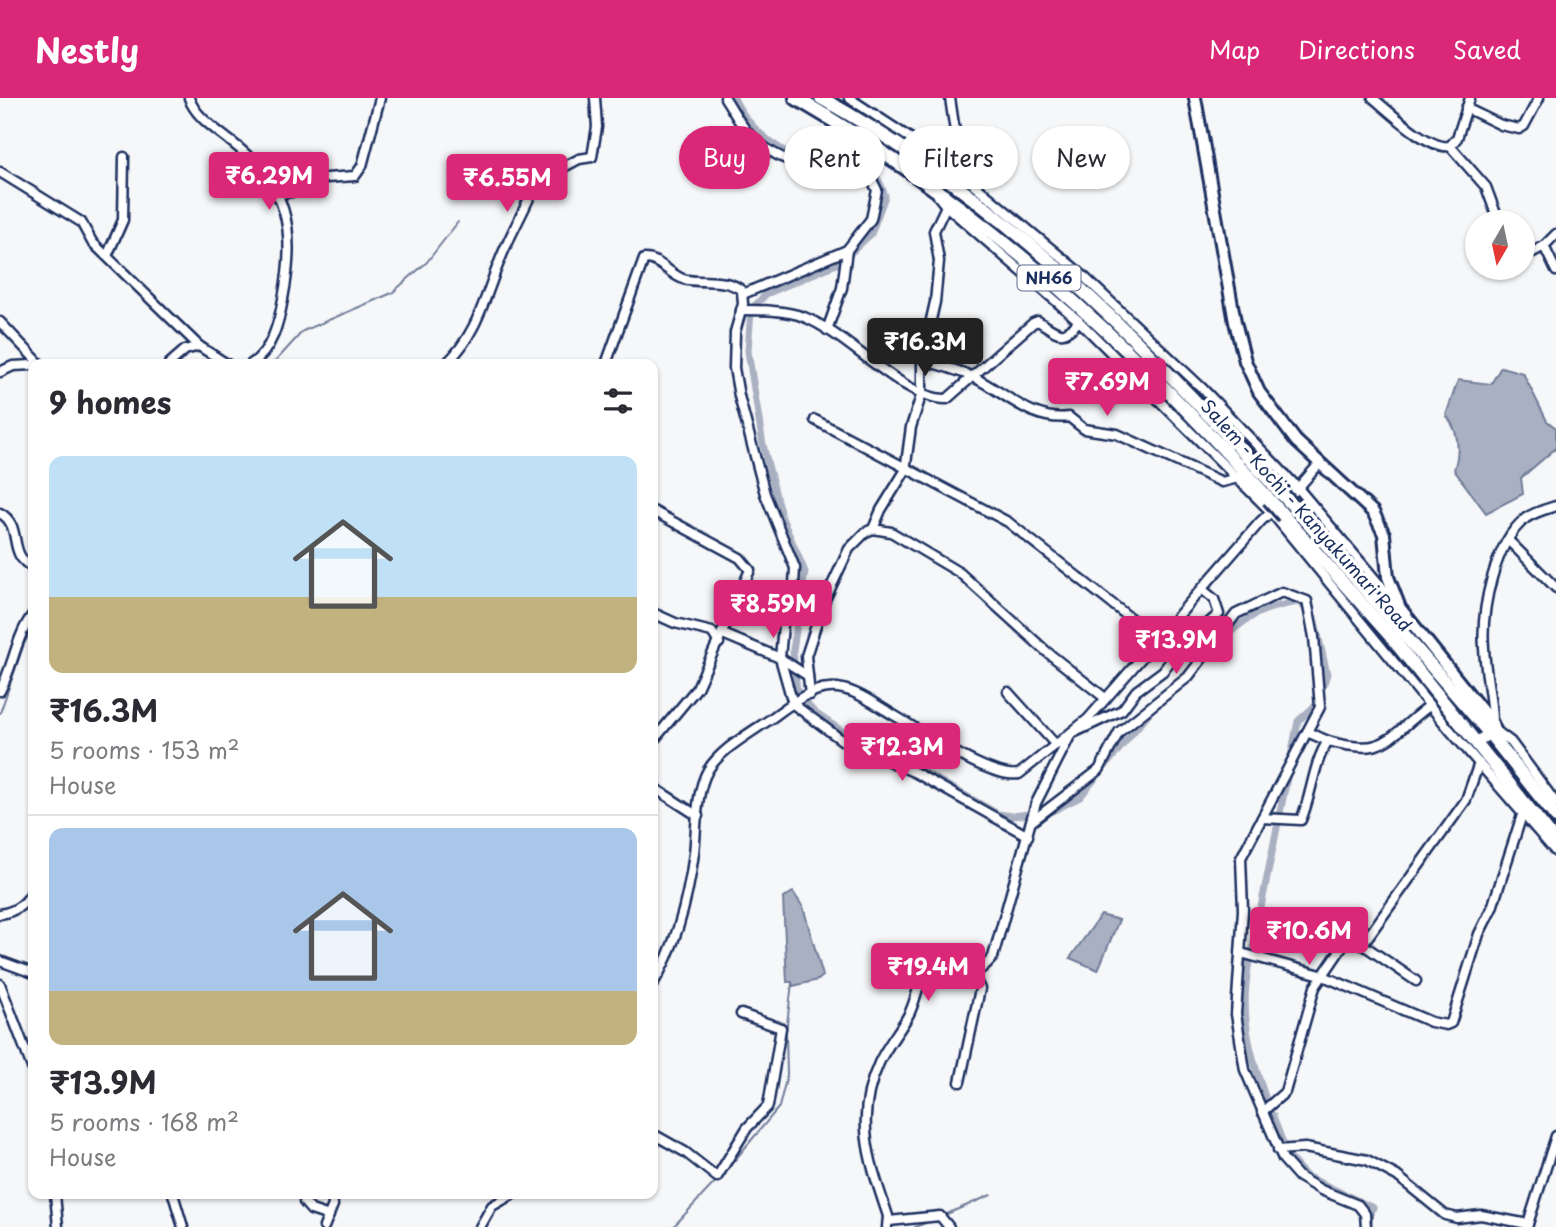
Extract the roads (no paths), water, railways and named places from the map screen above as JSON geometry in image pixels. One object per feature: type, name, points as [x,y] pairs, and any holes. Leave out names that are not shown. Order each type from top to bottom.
[{"type":"highway","name":"Salem - Kochi - Kanyakumari Road","points":[[821,98],[939,174],[1071,281],[1186,391],[1279,505]]},
{"type":"highway","name":"Salem - Kochi - Kanyakumari Road","points":[[798,99],[899,164]]},
{"type":"highway","name":"Salem - Kochi - Kanyakumari Road","points":[[937,189],[993,230],[1125,346],[1196,418],[1489,732],[1556,817]]},
{"type":"highway","name":"Salem - Kochi - Kanyakumari Road","points":[[1489,732],[1556,842]]},
{"type":"main road","points":[[1195,98],[1235,323],[1245,361],[1259,392],[1277,420],[1373,512],[1384,534],[1388,577],[1400,608],[1489,732]]},
{"type":"street","points":[[189,98],[200,116],[254,159],[280,194],[291,241],[290,263],[273,335],[265,351],[256,359]]},
{"type":"street","points":[[280,194],[307,188],[312,179],[355,176],[362,166],[380,98]]},
{"type":"street","points":[[450,359],[472,331],[482,311],[508,241],[519,224],[536,182],[579,159],[592,157],[597,127],[594,98]]},
{"type":"street","points":[[725,98],[750,136],[791,162],[813,170],[869,174],[877,190],[871,219],[847,250],[743,294]]},
{"type":"street","points":[[849,98],[899,131]]},
{"type":"street","points":[[950,98],[954,126]]},
{"type":"street","points":[[1373,98],[1411,129],[1443,148],[1450,146],[1457,138],[1470,98]]},
{"type":"street","points":[[1466,108],[1500,125],[1518,129],[1524,126],[1539,98]]},
{"type":"street","points":[[1450,146],[1486,187],[1495,210]]},
{"type":"street","points":[[107,256],[123,220],[124,157]]},
{"type":"street","points":[[0,172],[81,222],[92,242],[199,346],[219,359]]},
{"type":"street","points":[[934,189],[946,206],[1079,321],[1238,478],[1279,505],[1429,706],[1556,852]]},
{"type":"street","points":[[979,189],[1079,272],[1203,389],[1298,488],[1400,608]]},
{"type":"street","points":[[873,529],[881,510],[905,471],[911,427],[922,393],[922,360],[935,302],[939,261],[934,231],[946,206]]},
{"type":"street","points":[[1535,250],[1544,246],[1556,234]]},
{"type":"street","points":[[1544,246],[1545,253],[1556,271]]},
{"type":"street","points":[[827,330],[842,288],[847,250]]},
{"type":"street","points":[[608,359],[644,259],[654,260],[681,278],[737,285],[743,294],[735,332],[734,368],[739,396],[765,494],[795,568],[794,584],[784,614],[780,658],[794,703],[843,741],[916,773],[1028,836]]},
{"type":"street","points":[[741,310],[764,310],[804,317],[922,393],[938,400],[947,399],[1033,323],[1038,321],[1063,335],[1068,334],[1079,321]]},
{"type":"street","points":[[0,322],[35,359]]},
{"type":"street","points":[[175,359],[185,350],[199,346]]},
{"type":"street","points":[[922,360],[974,377],[1026,410],[1048,417],[1069,417],[1084,429],[1117,434],[1222,482],[1238,478]]},
{"type":"street","points":[[0,372],[13,366],[28,365]]},
{"type":"street","points":[[815,420],[905,471],[1008,522],[1158,640]]},
{"type":"street","points":[[658,973],[673,940],[687,896],[698,816],[709,768],[724,752],[794,703],[828,688],[856,694],[989,771],[1019,774],[1071,734],[1320,463]]},
{"type":"street","points":[[1556,506],[1525,519],[1508,541],[1493,572],[1485,607],[1483,647],[1489,732],[1511,742],[1556,803]]},
{"type":"street","points":[[0,513],[10,519],[16,552],[28,565]]},
{"type":"street","points":[[658,514],[748,565],[750,575],[697,688],[658,735]]},
{"type":"street","points":[[810,695],[806,656],[823,604],[849,549],[866,532],[873,529],[891,532],[960,573],[1047,652],[1105,698]]},
{"type":"street","points":[[1508,541],[1556,588]]},
{"type":"street","points":[[950,1227],[940,1216],[888,1224],[864,1134],[865,1116],[877,1066],[910,1011],[922,976],[939,969],[962,975],[973,974],[993,957],[1036,803],[1071,734],[1122,710],[1136,691],[1163,671],[1180,648],[1219,614],[1214,599],[1203,590]]},
{"type":"street","points":[[1031,822],[1098,770],[1119,732],[1188,677],[1236,614],[1282,592],[1307,601],[1314,637],[1320,707],[1241,858],[1241,953],[1236,1014],[1240,1051],[1278,1150],[1299,1177],[1358,1205],[1365,1214],[1366,1227]]},
{"type":"street","points":[[658,615],[780,658],[808,676]]},
{"type":"street","points":[[0,691],[28,624]]},
{"type":"street","points":[[1008,692],[1056,745]]},
{"type":"street","points":[[1307,732],[1356,748],[1376,747],[1429,706]]},
{"type":"street","points":[[1262,818],[1301,820],[1311,795],[1320,753],[1328,741]]},
{"type":"street","points":[[1362,945],[1465,800],[1479,763]]},
{"type":"street","points":[[658,790],[698,816]]},
{"type":"street","points":[[1241,953],[1321,975],[1431,1022],[1451,1023],[1479,934],[1492,908],[1523,813]]},
{"type":"street","points":[[0,915],[14,911],[28,896]]},
{"type":"street","points":[[1262,1112],[1285,1092],[1321,975],[1347,940],[1362,945],[1416,981]]},
{"type":"street","points":[[0,961],[28,971]]},
{"type":"street","points":[[961,1082],[980,989],[973,974]]},
{"type":"street","points":[[0,984],[28,1057]]},
{"type":"street","points":[[658,1138],[685,1152],[717,1177],[747,1128],[768,1106],[781,1028],[741,1014]]},
{"type":"street","points":[[1278,1150],[1306,1148],[1367,1160],[1397,1176],[1445,1215],[1457,1218],[1481,1215],[1527,1226],[1556,1136]]},
{"type":"street","points":[[55,1199],[58,1227]]},
{"type":"street","points":[[175,1199],[183,1227]]},
{"type":"street","points":[[305,1199],[304,1202],[311,1210],[329,1216]]},
{"type":"street","points":[[324,1227],[331,1199]]},
{"type":"street","points":[[480,1227],[492,1206],[504,1199]]},
{"type":"water","points":[[1501,367],[1523,373],[1547,421],[1556,428],[1556,448],[1521,478],[1523,494],[1486,513],[1454,470],[1457,441],[1454,428],[1446,415],[1458,380],[1491,384]]},
{"type":"water","points":[[793,892],[803,907],[823,976],[818,980],[793,986],[792,982],[787,982],[783,898]]},
{"type":"water","points":[[1101,915],[1119,920],[1098,970],[1070,958]]},
{"type":"waterway","points":[[734,98],[750,122],[772,143],[798,158],[812,162],[868,170],[877,178],[885,196],[871,234],[841,262],[766,294],[751,310],[748,351],[763,445],[781,516],[805,572],[793,650],[797,693],[815,713],[858,742],[926,773],[998,814],[1013,816],[1052,811],[1080,797],[1153,708]]},
{"type":"waterway","points":[[278,359],[303,331],[392,293],[427,262],[458,222]]},
{"type":"waterway","points":[[1216,645],[1244,621],[1274,607],[1299,602],[1314,617],[1327,674],[1317,704],[1298,721],[1290,761]]},
{"type":"waterway","points":[[0,713],[28,636]]},
{"type":"waterway","points":[[1253,947],[1288,773]]},
{"type":"waterway","points":[[1249,962],[1245,999],[1247,1032],[1266,1100]]},
{"type":"waterway","points":[[724,1173],[779,1107],[787,1075],[786,1032],[792,983]]},
{"type":"waterway","points":[[1272,1114],[1284,1146]]},
{"type":"waterway","points":[[1288,1156],[1306,1176],[1373,1208]]},
{"type":"waterway","points":[[673,1227],[718,1179]]},
{"type":"waterway","points":[[942,1216],[991,1195]]},
{"type":"waterway","points":[[1371,1227],[1373,1208]]},
{"type":"waterway","points":[[915,1227],[931,1221]]}]
